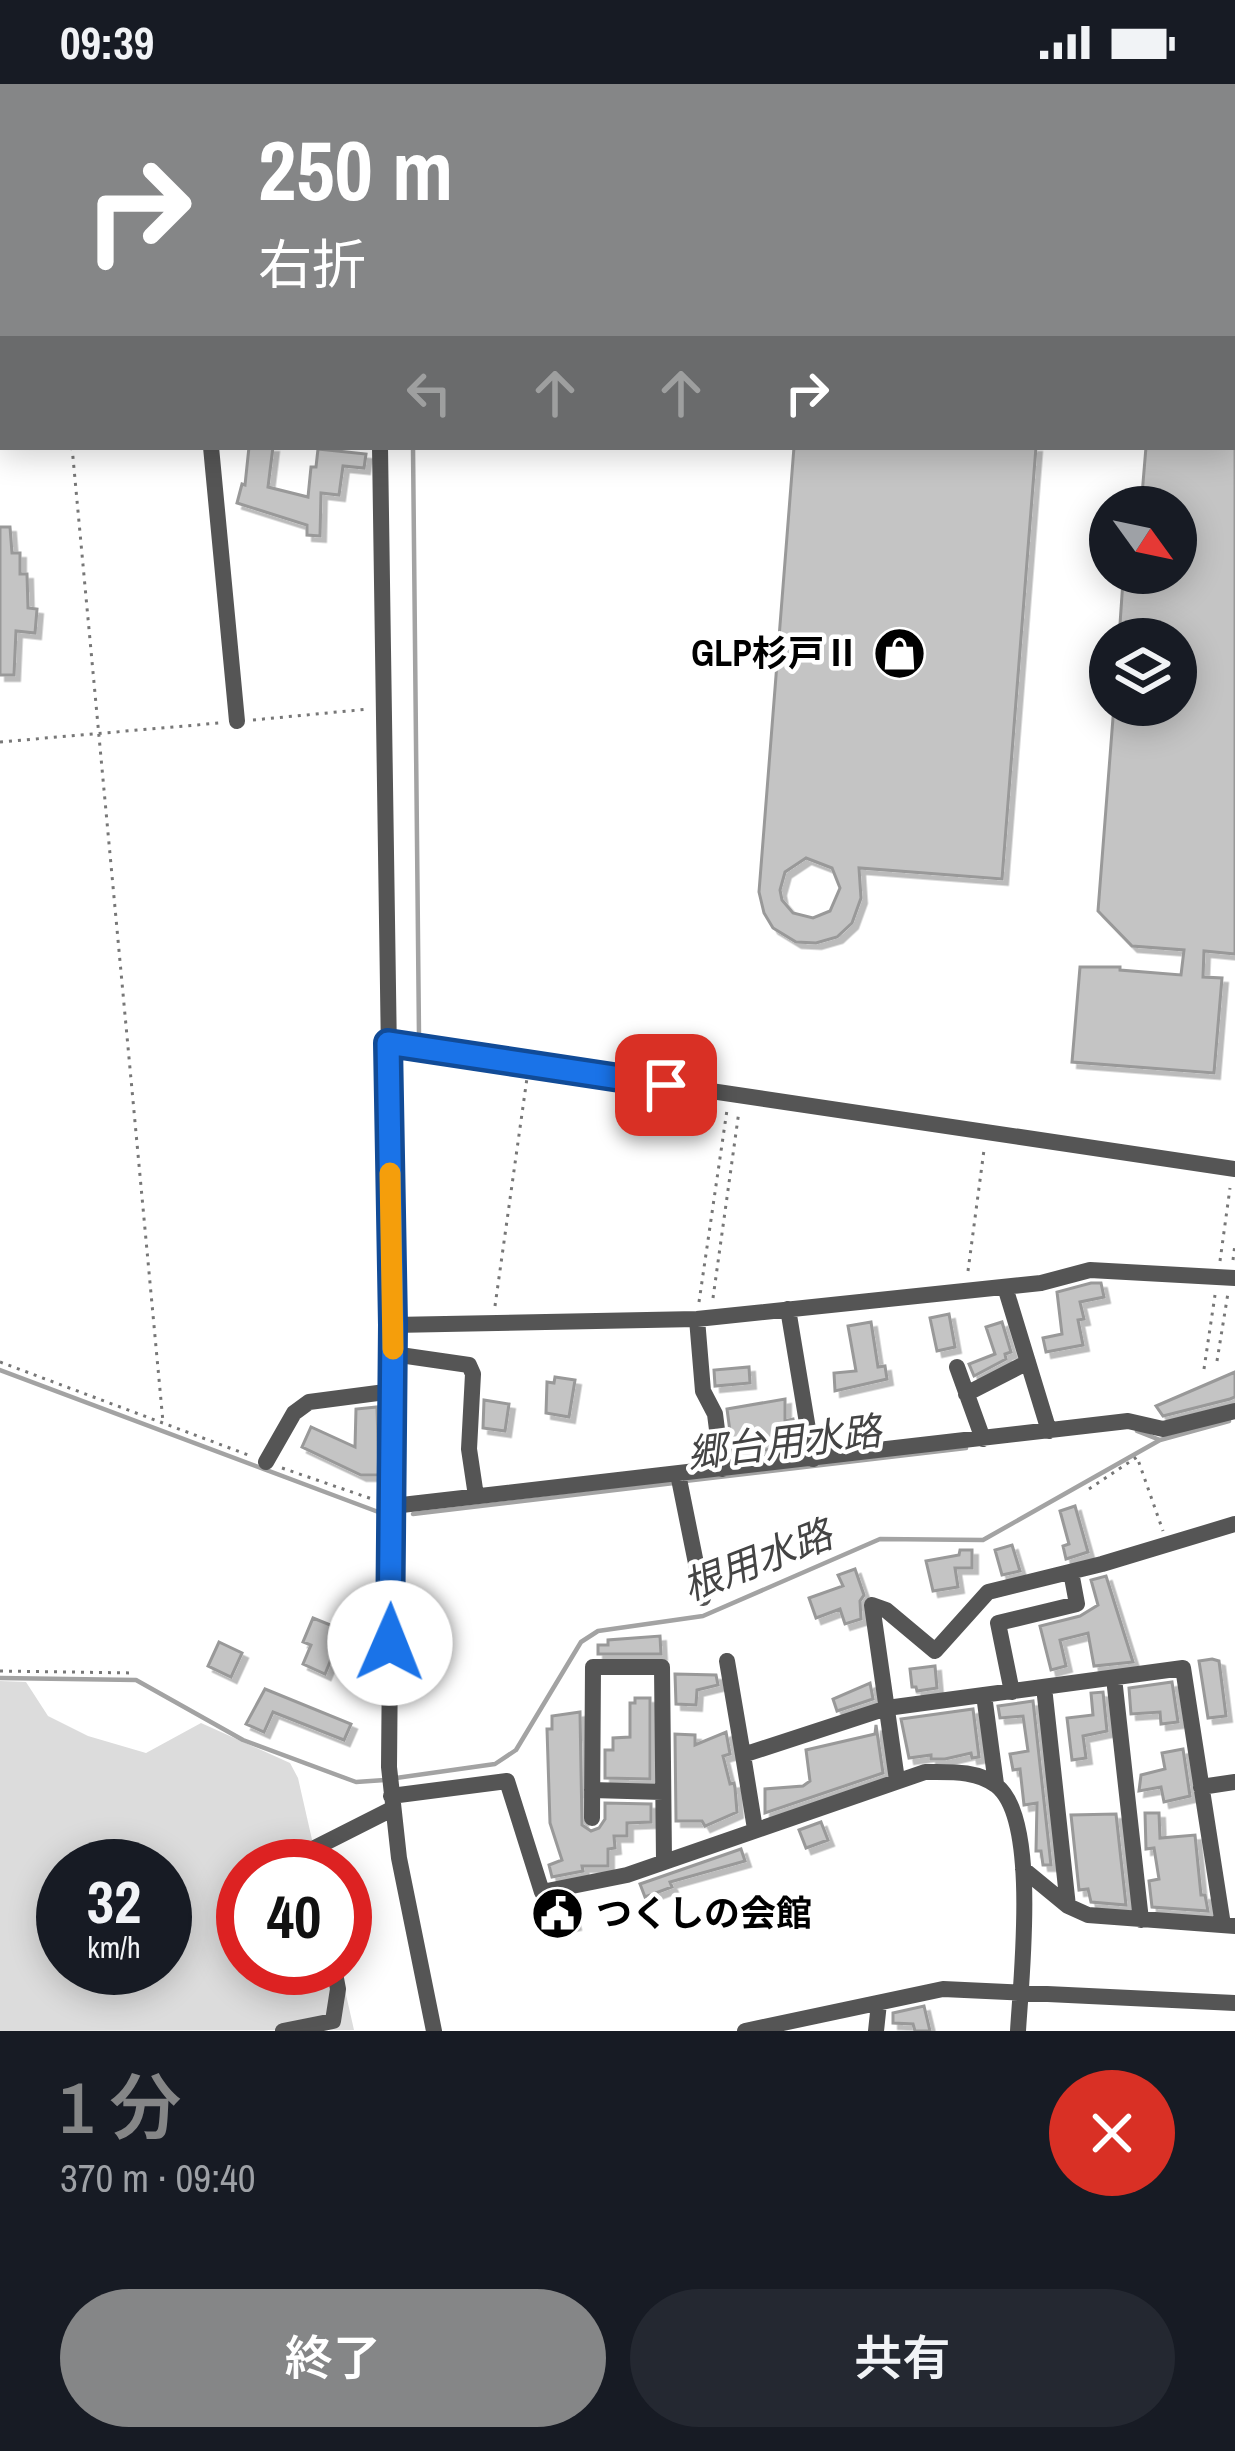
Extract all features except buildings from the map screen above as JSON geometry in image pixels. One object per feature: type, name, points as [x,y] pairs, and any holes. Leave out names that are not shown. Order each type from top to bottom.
[{"type":"street","points":[[211,450],[237,721]]},
{"type":"street","points":[[380,450],[393,1325],[389,1767],[434,2031]]},
{"type":"street","points":[[388,1043],[1235,1169]]},
{"type":"street","points":[[393,1325],[703,1318],[1041,1283],[1090,1270],[1233,1278]]},
{"type":"street","points":[[1005,1287],[1049,1431]]},
{"type":"street","points":[[788,1309],[813,1459]]},
{"type":"street","points":[[703,1318],[703,1391],[715,1414],[722,1469]]},
{"type":"street","points":[[393,1354],[469,1365],[469,1449],[476,1496]]},
{"type":"street","points":[[966,1394],[1028,1362]]},
{"type":"street","points":[[956,1367],[983,1439]]},
{"type":"street","points":[[266,1462],[294,1413],[309,1402],[393,1390]]},
{"type":"street","points":[[393,1506],[679,1479],[722,1469],[1128,1421],[1163,1430],[1235,1411]]},
{"type":"street","points":[[679,1479],[703,1598]]},
{"type":"street","points":[[897,1780],[872,1605],[886,1610],[935,1651],[988,1592],[1235,1524]]},
{"type":"street","points":[[1012,1691],[998,1623],[1078,1604],[1071,1572]]},
{"type":"street","points":[[727,1661],[755,1829]]},
{"type":"street","points":[[592,1817],[593,1667],[662,1667],[664,1860]]},
{"type":"street","points":[[743,1755],[887,1708],[1183,1668],[1229,1926],[1088,1916],[1068,1906],[1023,1869]]},
{"type":"street","points":[[1114,1678],[1141,1920]]},
{"type":"street","points":[[1045,1687],[1068,1906]]},
{"type":"street","points":[[984,1695],[996,1784],[1019,1820],[1023,1869],[1018,2031]]},
{"type":"street","points":[[571,1742],[592,1741]]},
{"type":"street","points":[[326,1839],[391,1798],[507,1781],[542,1892],[627,1875],[925,1772],[952,1772],[996,1784]]},
{"type":"street","points":[[1201,1786],[1235,1782]]},
{"type":"street","points":[[592,1790],[663,1792]]},
{"type":"street","points":[[746,2031],[943,1989],[1235,2002]]},
{"type":"street","points":[[283,2031],[333,2021],[337,1995]]},
{"type":"street","points":[[876,2031],[879,2003]]},
{"type":"path","points":[[72,450],[163,1422]]},
{"type":"path","points":[[0,742],[98,734]]},
{"type":"path","points":[[493,1323],[529,1065]]},
{"type":"path","points":[[728,1108],[739,1110],[703,1318],[728,1108]]},
{"type":"path","points":[[965,1291],[986,1133]]},
{"type":"path","points":[[1217,1361],[1235,1244]]},
{"type":"path","points":[[0,1361],[393,1506]]},
{"type":"path","points":[[1088,1489],[1137,1457],[1163,1532],[1152,1549]]},
{"type":"path","points":[[0,1671],[135,1673]]},
{"type":"shaded area","points":[[0,1681],[26,1682],[48,1716],[88,1736],[146,1753],[201,1723],[290,1763],[312,1839],[216,1839],[216,1995],[346,1995],[354,2030],[0,2031]]},
{"type":"waterway","points":[[413,450],[419,1036]]},
{"type":"waterway","name":"郷台用水路","points":[[0,1370],[381,1513]]},
{"type":"waterway","name":"根用水路","points":[[396,1778],[495,1764],[516,1750],[581,1642],[598,1631],[703,1616],[880,1539],[983,1540],[1160,1440],[1229,1421]]},
{"type":"waterway","name":"郷台用水路","points":[[1137,1431],[1160,1440]]},
{"type":"waterway","name":"郷台用水路","points":[[685,1481],[966,1448]]},
{"type":"waterway","name":"郷台用水路","points":[[413,1514],[674,1483]]},
{"type":"waterway","name":"根用水路","points":[[0,1678],[136,1680],[243,1740],[356,1782],[385,1780]]},
{"type":"slow traffic","points":[[390,1173],[393,1349]]},
{"type":"place","name":"GLP杉戸Ⅱ","points":[[899,653]]},
{"type":"place","name":"つくしの会館","points":[[557,1913]]},
{"type":"route","points":[[390,1643],[393,1325],[388,1043],[666,1085]]}]
